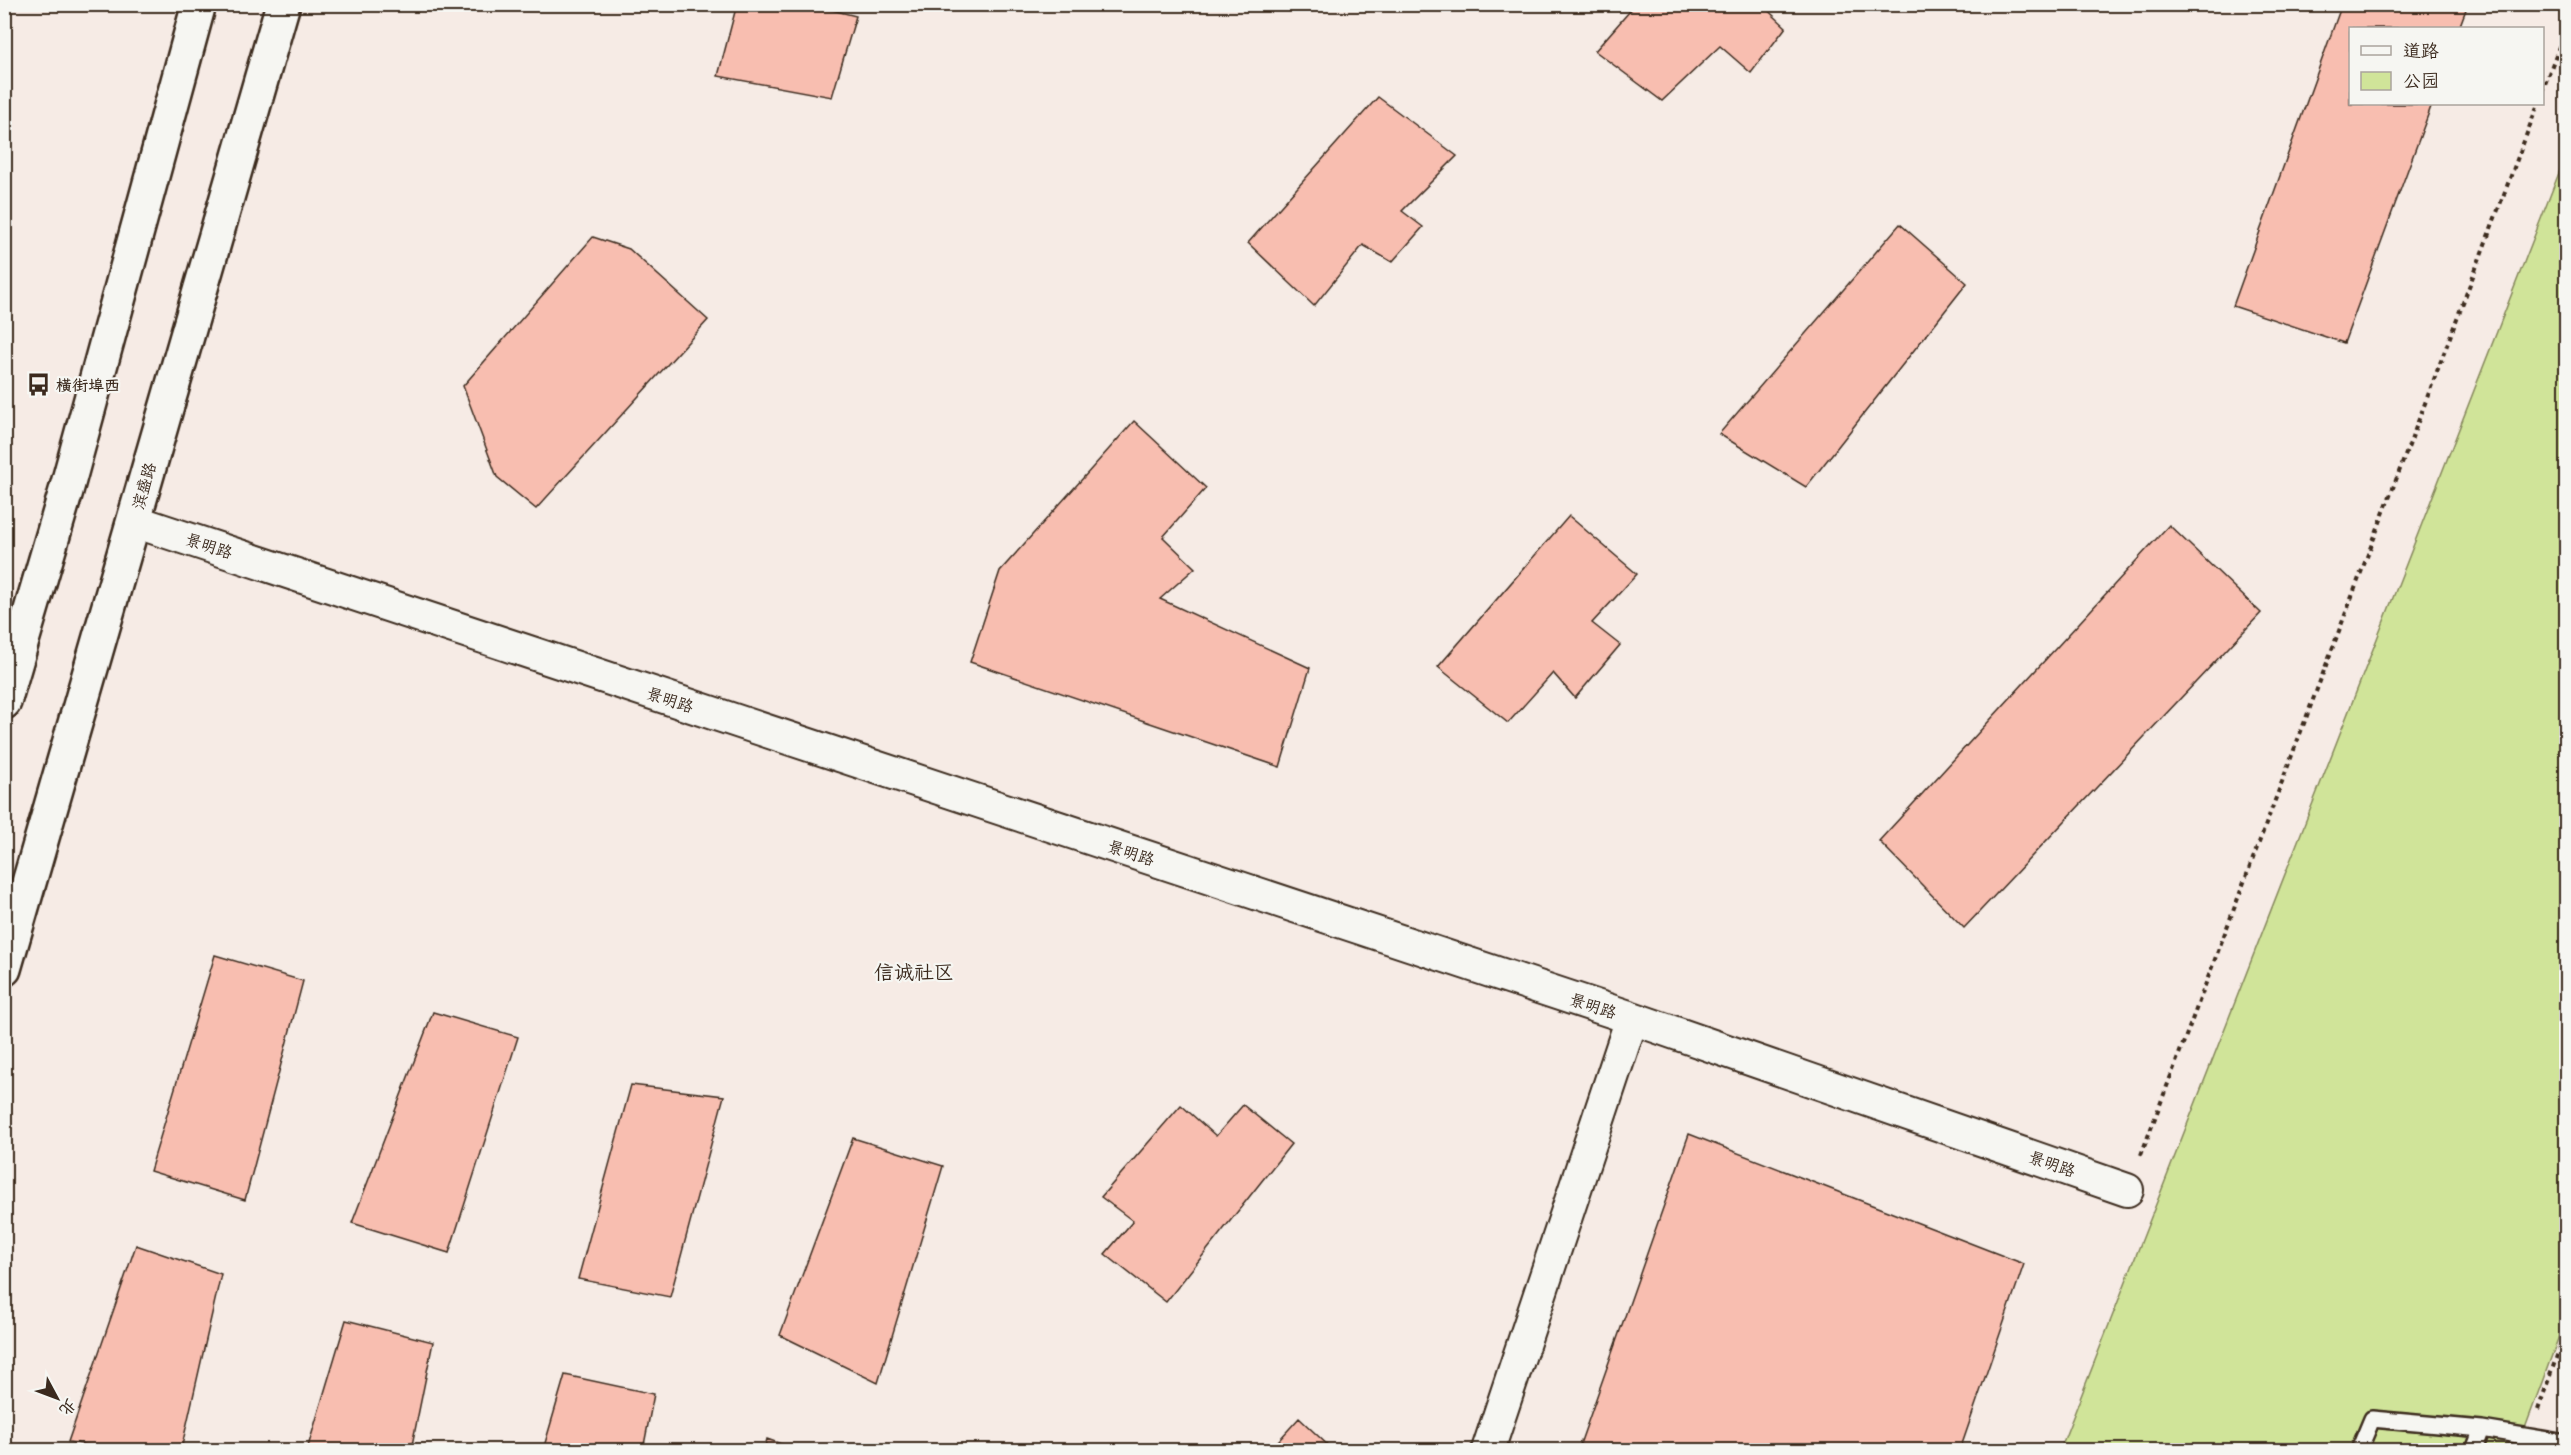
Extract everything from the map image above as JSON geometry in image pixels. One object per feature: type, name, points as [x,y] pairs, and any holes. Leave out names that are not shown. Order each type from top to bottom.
[{"type":"main road","points":[[4,702],[66,491],[199,4]]},
{"type":"main road","name":"滨盛路","points":[[4,969],[283,4]]},
{"type":"street","name":"景明路","points":[[134,521],[1632,1018],[2127,1190]]},
{"type":"street","points":[[1488,1450],[1632,1018]]},
{"type":"lane","points":[[2360,1450],[2372,1419],[2482,1429],[2566,1443]]},
{"type":"lane","points":[[2474,1450],[2482,1429]]},
{"type":"path","points":[[2544,87],[2566,28]]},
{"type":"path","points":[[2127,1190],[2538,105]]},
{"type":"path","points":[[2528,1437],[2566,1330]]},
{"type":"green space","points":[[2566,155],[2566,1317],[2517,1450],[2060,1450]]},
{"type":"building","points":[[737,4],[820,4],[820,7],[856,16],[832,97],[718,76]]},
{"type":"building","points":[[1636,4],[1761,4],[1786,27],[1751,73],[1720,46],[1662,101],[1595,51]]},
{"type":"building","points":[[2342,4],[2468,4],[2459,27],[2349,27],[2349,105],[2432,105],[2344,343],[2233,306]]},
{"type":"building","points":[[1378,97],[1457,156],[1402,211],[1423,227],[1392,262],[1363,245],[1314,306],[1248,243]]},
{"type":"building","points":[[1900,224],[1967,283],[1806,487],[1719,434]]},
{"type":"building","points":[[593,237],[629,249],[708,320],[536,509],[497,477],[463,386]]},
{"type":"building","points":[[1134,421],[1206,488],[1163,537],[1195,568],[1160,599],[1310,668],[1280,767],[970,662],[1000,571]]},
{"type":"building","points":[[1569,516],[1637,574],[1592,623],[1620,645],[1575,698],[1553,673],[1508,723],[1438,667]]},
{"type":"building","points":[[2169,525],[2261,613],[1964,928],[1879,841]]},
{"type":"building","points":[[215,955],[303,981],[245,1200],[150,1171]]},
{"type":"building","points":[[433,1012],[518,1037],[449,1253],[352,1223]]},
{"type":"building","points":[[631,1085],[724,1096],[670,1297],[578,1279]]},
{"type":"building","points":[[1181,1105],[1216,1136],[1243,1105],[1291,1144],[1166,1302],[1105,1254],[1133,1221],[1101,1197]]},
{"type":"building","points":[[1689,1134],[2024,1264],[1960,1450],[1578,1450]]},
{"type":"building","points":[[853,1138],[943,1166],[878,1383],[780,1335]]},
{"type":"building","points":[[136,1245],[221,1274],[181,1450],[121,1450],[68,1442]]},
{"type":"building","points":[[346,1320],[433,1342],[411,1450],[307,1450]]},
{"type":"building","points":[[565,1375],[654,1394],[643,1450],[543,1450]]},
{"type":"building","points":[[1299,1418],[1333,1450],[1270,1450]]},
{"type":"building","points":[[767,1439],[798,1450],[764,1450]]},
{"type":"place","name":"横街埠西","points":[[38,385]]},
{"type":"district","name":"信诚社区","points":[[914,972]]}]
